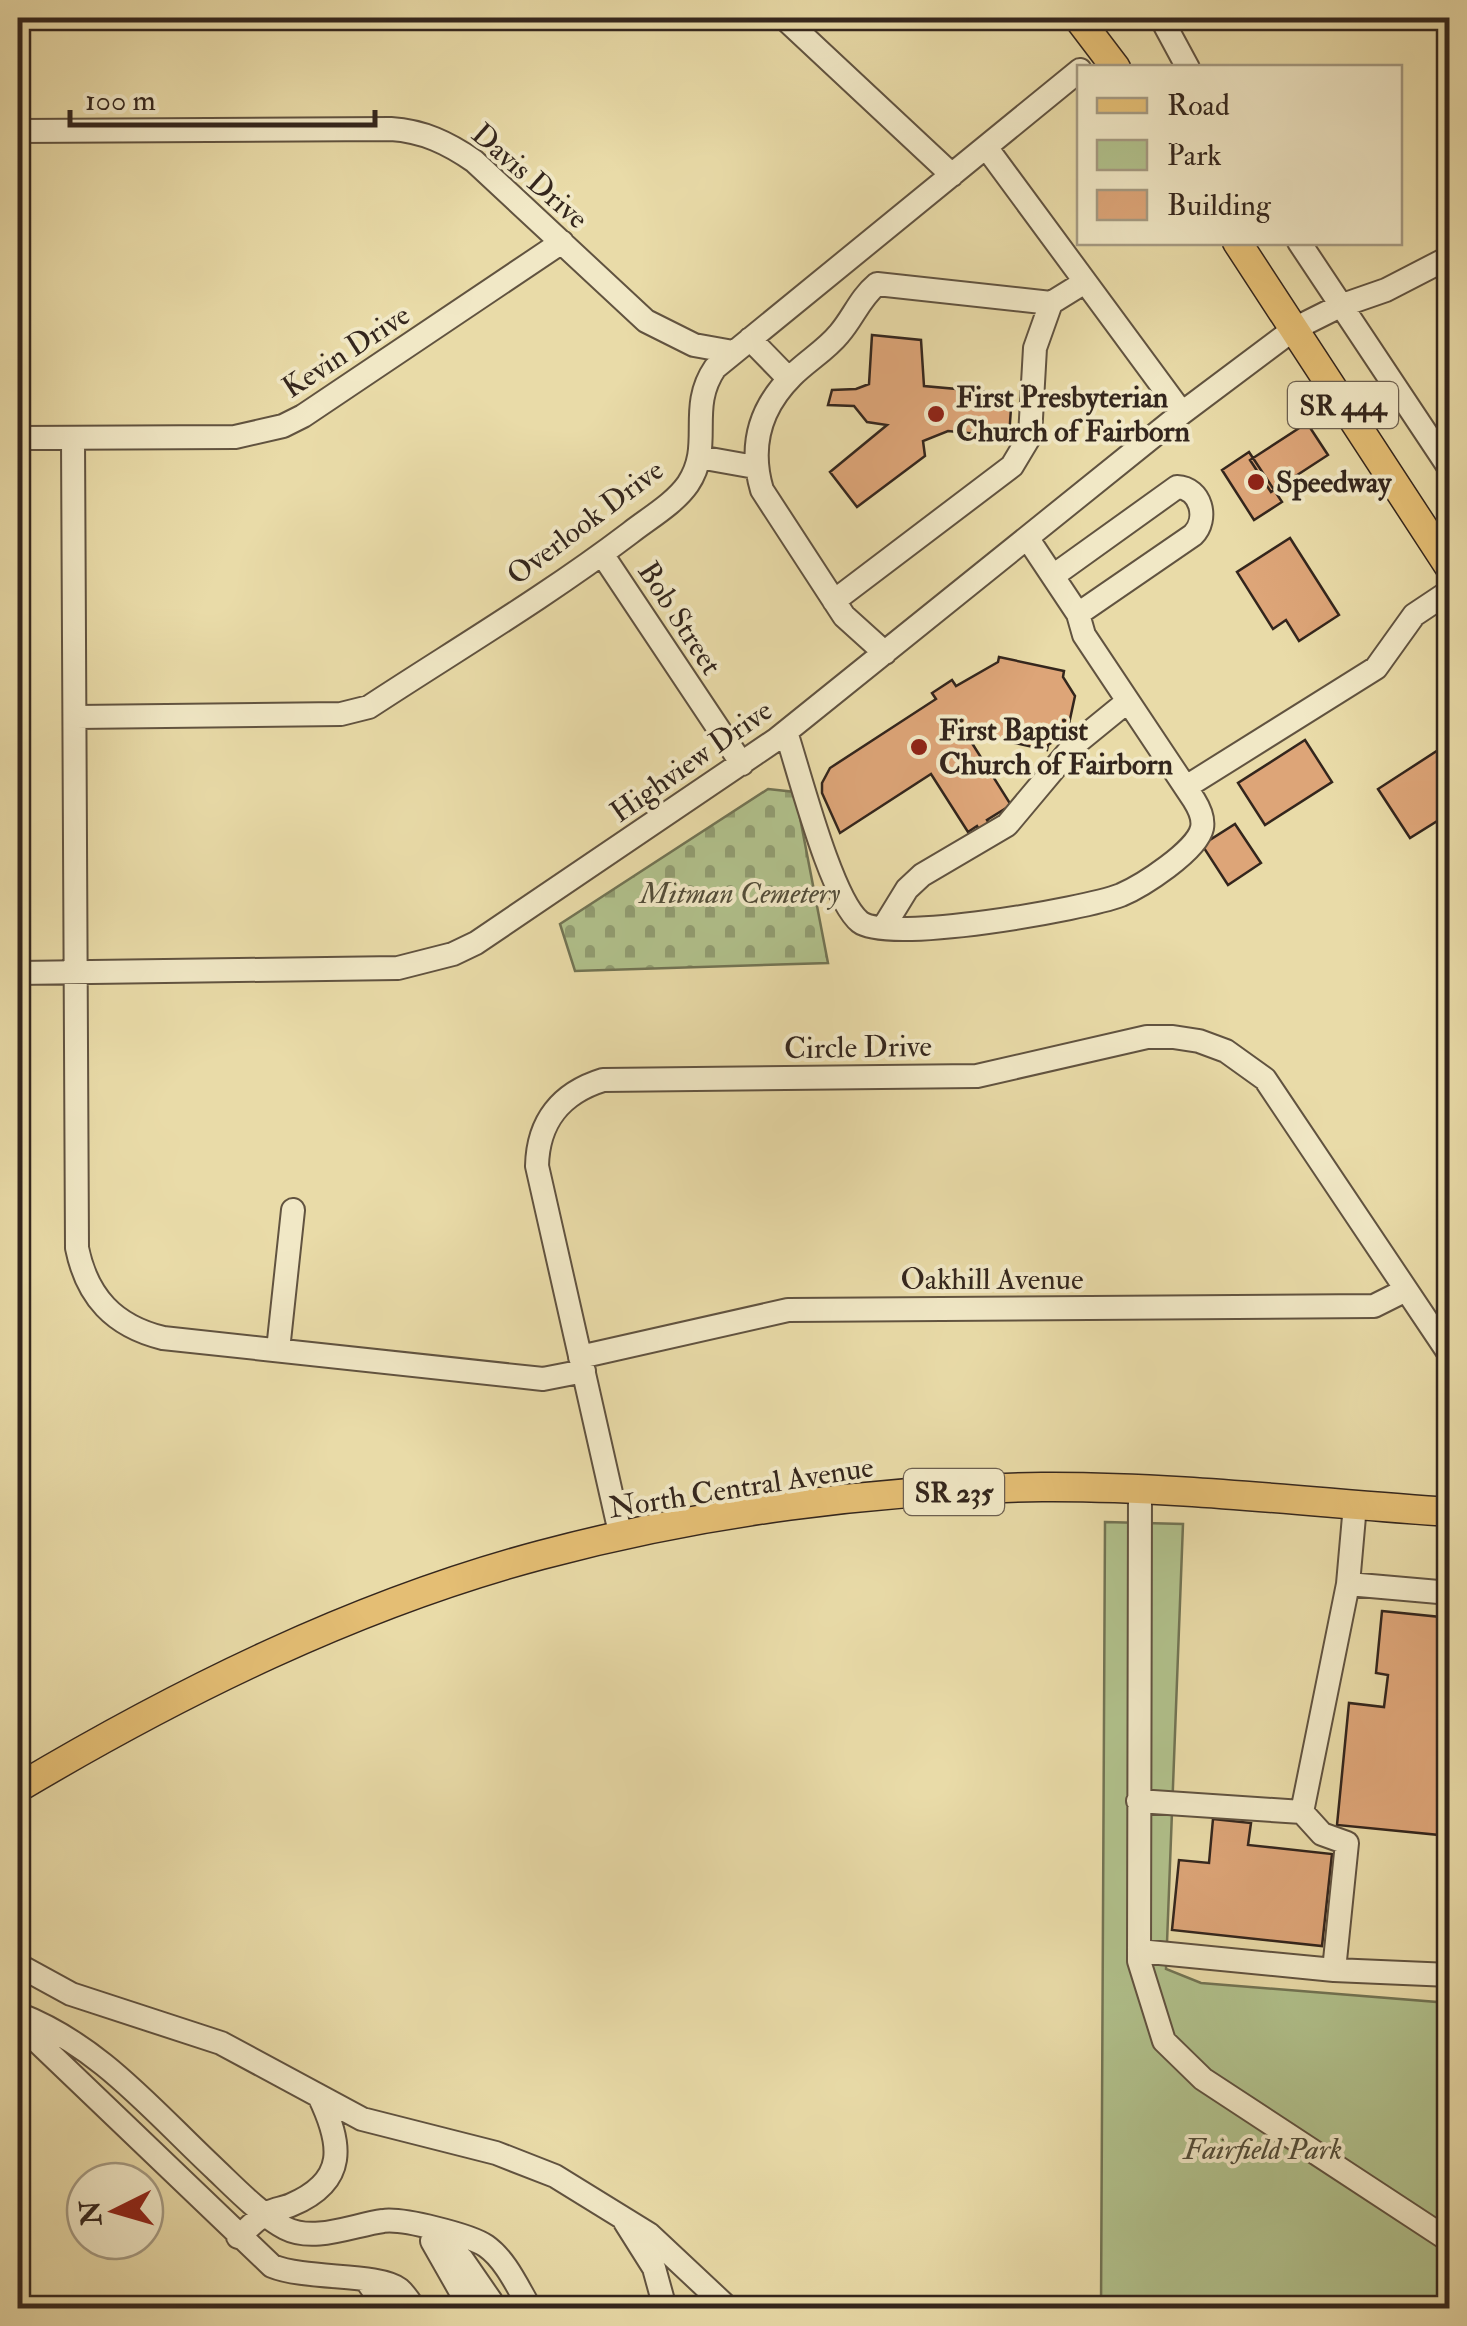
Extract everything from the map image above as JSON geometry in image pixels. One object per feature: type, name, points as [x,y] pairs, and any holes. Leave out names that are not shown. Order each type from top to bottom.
[{"type":"main road","points":[[1078,18],[1095,64]]},
{"type":"main road","name":"SR 444","points":[[1239,245],[1450,568]]},
{"type":"main road","name":"North Central Avenue","points":[[18,1788],[198,1688],[370,1613],[540,1555],[621,1537],[784,1508],[892,1496],[1043,1488],[1450,1512]]},
{"type":"street","points":[[784,18],[952,175]]},
{"type":"street","points":[[1161,18],[1186,65]]},
{"type":"street","name":"Overlook Drive","points":[[76,716],[358,711],[602,554],[674,499],[689,482],[699,458],[703,390],[715,368],[1077,78]]},
{"type":"street","name":"Davis Drive","points":[[18,131],[402,130],[434,138],[474,161],[646,321],[694,346],[742,346]]},
{"type":"street","points":[[986,147],[1182,413]]},
{"type":"street","name":"Kevin Drive","points":[[18,438],[235,437],[282,426],[319,406],[562,242]]},
{"type":"street","points":[[1301,245],[1450,469]]},
{"type":"street","name":"Highview Drive","points":[[18,973],[398,968],[452,954],[489,936],[786,732],[1182,413],[1294,329],[1340,306],[1386,290],[1450,257]]},
{"type":"street","points":[[848,259],[871,289]]},
{"type":"street","points":[[885,653],[844,616],[762,490],[756,467],[756,439],[769,401],[839,334],[877,284],[1050,303],[1086,282]]},
{"type":"street","points":[[834,601],[1012,466],[1030,436],[1036,348],[1050,303]]},
{"type":"street","points":[[742,346],[789,379]]},
{"type":"street","name":"Oakhill Avenue","points":[[73,438],[77,1248],[88,1286],[112,1315],[144,1333],[543,1379],[582,1364],[788,1310],[1374,1306],[1406,1290]]},
{"type":"street","points":[[699,458],[756,467]]},
{"type":"street","points":[[1053,576],[1168,492],[1185,486],[1192,492],[1203,516],[1201,527],[1078,614]]},
{"type":"street","points":[[786,732],[842,895],[851,912],[867,926],[992,922],[1120,895],[1159,875],[1201,833],[1199,808],[1084,635],[1078,614],[1028,538]]},
{"type":"street","name":"Bob Street","points":[[602,554],[742,764]]},
{"type":"street","points":[[1186,787],[1376,668],[1414,614],[1450,592]]},
{"type":"street","points":[[883,928],[907,890],[922,875],[1007,824],[1074,744],[1128,701]]},
{"type":"street","name":"Circle Drive","points":[[621,1537],[537,1166],[544,1125],[568,1095],[612,1079],[977,1076],[1147,1037],[1199,1041],[1226,1051],[1265,1080],[1450,1355]]},
{"type":"street","points":[[278,1350],[293,1210]]},
{"type":"street","points":[[1140,1491],[1139,1951],[1164,2040],[1203,2079],[1450,2241]]},
{"type":"street","points":[[1302,1812],[1348,1584],[1356,1506]]},
{"type":"street","points":[[1348,1584],[1450,1593]]},
{"type":"street","points":[[1138,1801],[1302,1812],[1322,1834],[1347,1843],[1334,1970]]},
{"type":"street","points":[[1139,1951],[1334,1970],[1450,1975]]},
{"type":"street","points":[[18,1966],[71,1994],[221,2043],[362,2119],[496,2154],[556,2176],[649,2234],[728,2308]]},
{"type":"street","points":[[18,2014],[50,2026],[90,2050],[235,2188],[285,2228],[302,2234],[407,2220],[485,2246],[510,2273],[530,2308]]},
{"type":"street","points":[[18,2023],[272,2266],[292,2274],[384,2282],[399,2290],[414,2308]]},
{"type":"street","points":[[238,2237],[266,2213],[292,2205],[322,2188],[336,2165],[336,2138],[319,2096]]},
{"type":"street","points":[[622,2217],[654,2268],[665,2308]]},
{"type":"street","points":[[422,2225],[481,2305]]},
{"type":"street","points":[[366,2280],[386,2308]]},
{"type":"green space","name":"Mitman Cemetery","points":[[768,789],[795,792],[828,963],[575,971],[560,924]]},
{"type":"green space","name":"Fairfield Park","points":[[1105,1522],[1183,1524],[1166,1969],[1201,1983],[1449,2003],[1449,2308],[1101,2308]]},
{"type":"building","name":"First Presbyterian Church of Fairborn","points":[[872,335],[921,340],[924,386],[1012,394],[1009,437],[948,431],[923,441],[925,456],[857,507],[830,472],[887,425],[867,422],[854,406],[828,405],[832,390],[869,384]]},
{"type":"building","points":[[1307,423],[1328,455],[1271,492],[1250,460]]},
{"type":"building","points":[[1249,452],[1282,502],[1254,520],[1222,470]]},
{"type":"building","points":[[1290,538],[1339,615],[1299,641],[1286,620],[1273,629],[1237,572]]},
{"type":"building","name":"First Baptist Church of Fairborn","points":[[999,657],[1064,671],[1063,677],[1075,696],[1067,733],[1048,745],[1047,750],[982,736],[982,732],[970,740],[1011,805],[987,820],[993,830],[983,836],[977,826],[968,832],[931,774],[840,833],[822,793],[822,783],[830,768],[936,699],[932,693],[952,680],[956,686],[998,662]]},
{"type":"building","points":[[1305,740],[1332,782],[1265,825],[1238,783]]},
{"type":"building","points":[[1446,745],[1450,750],[1450,813],[1410,838],[1378,789]]},
{"type":"building","points":[[1235,824],[1261,863],[1228,885],[1202,845]]},
{"type":"building","points":[[1382,1611],[1450,1618],[1450,1836],[1337,1825],[1349,1703],[1384,1707],[1388,1675],[1376,1673]]},
{"type":"building","points":[[1213,1819],[1251,1823],[1248,1845],[1332,1854],[1322,1946],[1172,1930],[1179,1860],[1209,1863]]},
{"type":"place","name":"First Presbyterian Church of Fairborn","points":[[936,414]]},
{"type":"place","name":"Speedway","points":[[1256,482]]},
{"type":"place","name":"First Baptist Church of Fairborn","points":[[919,747]]}]
